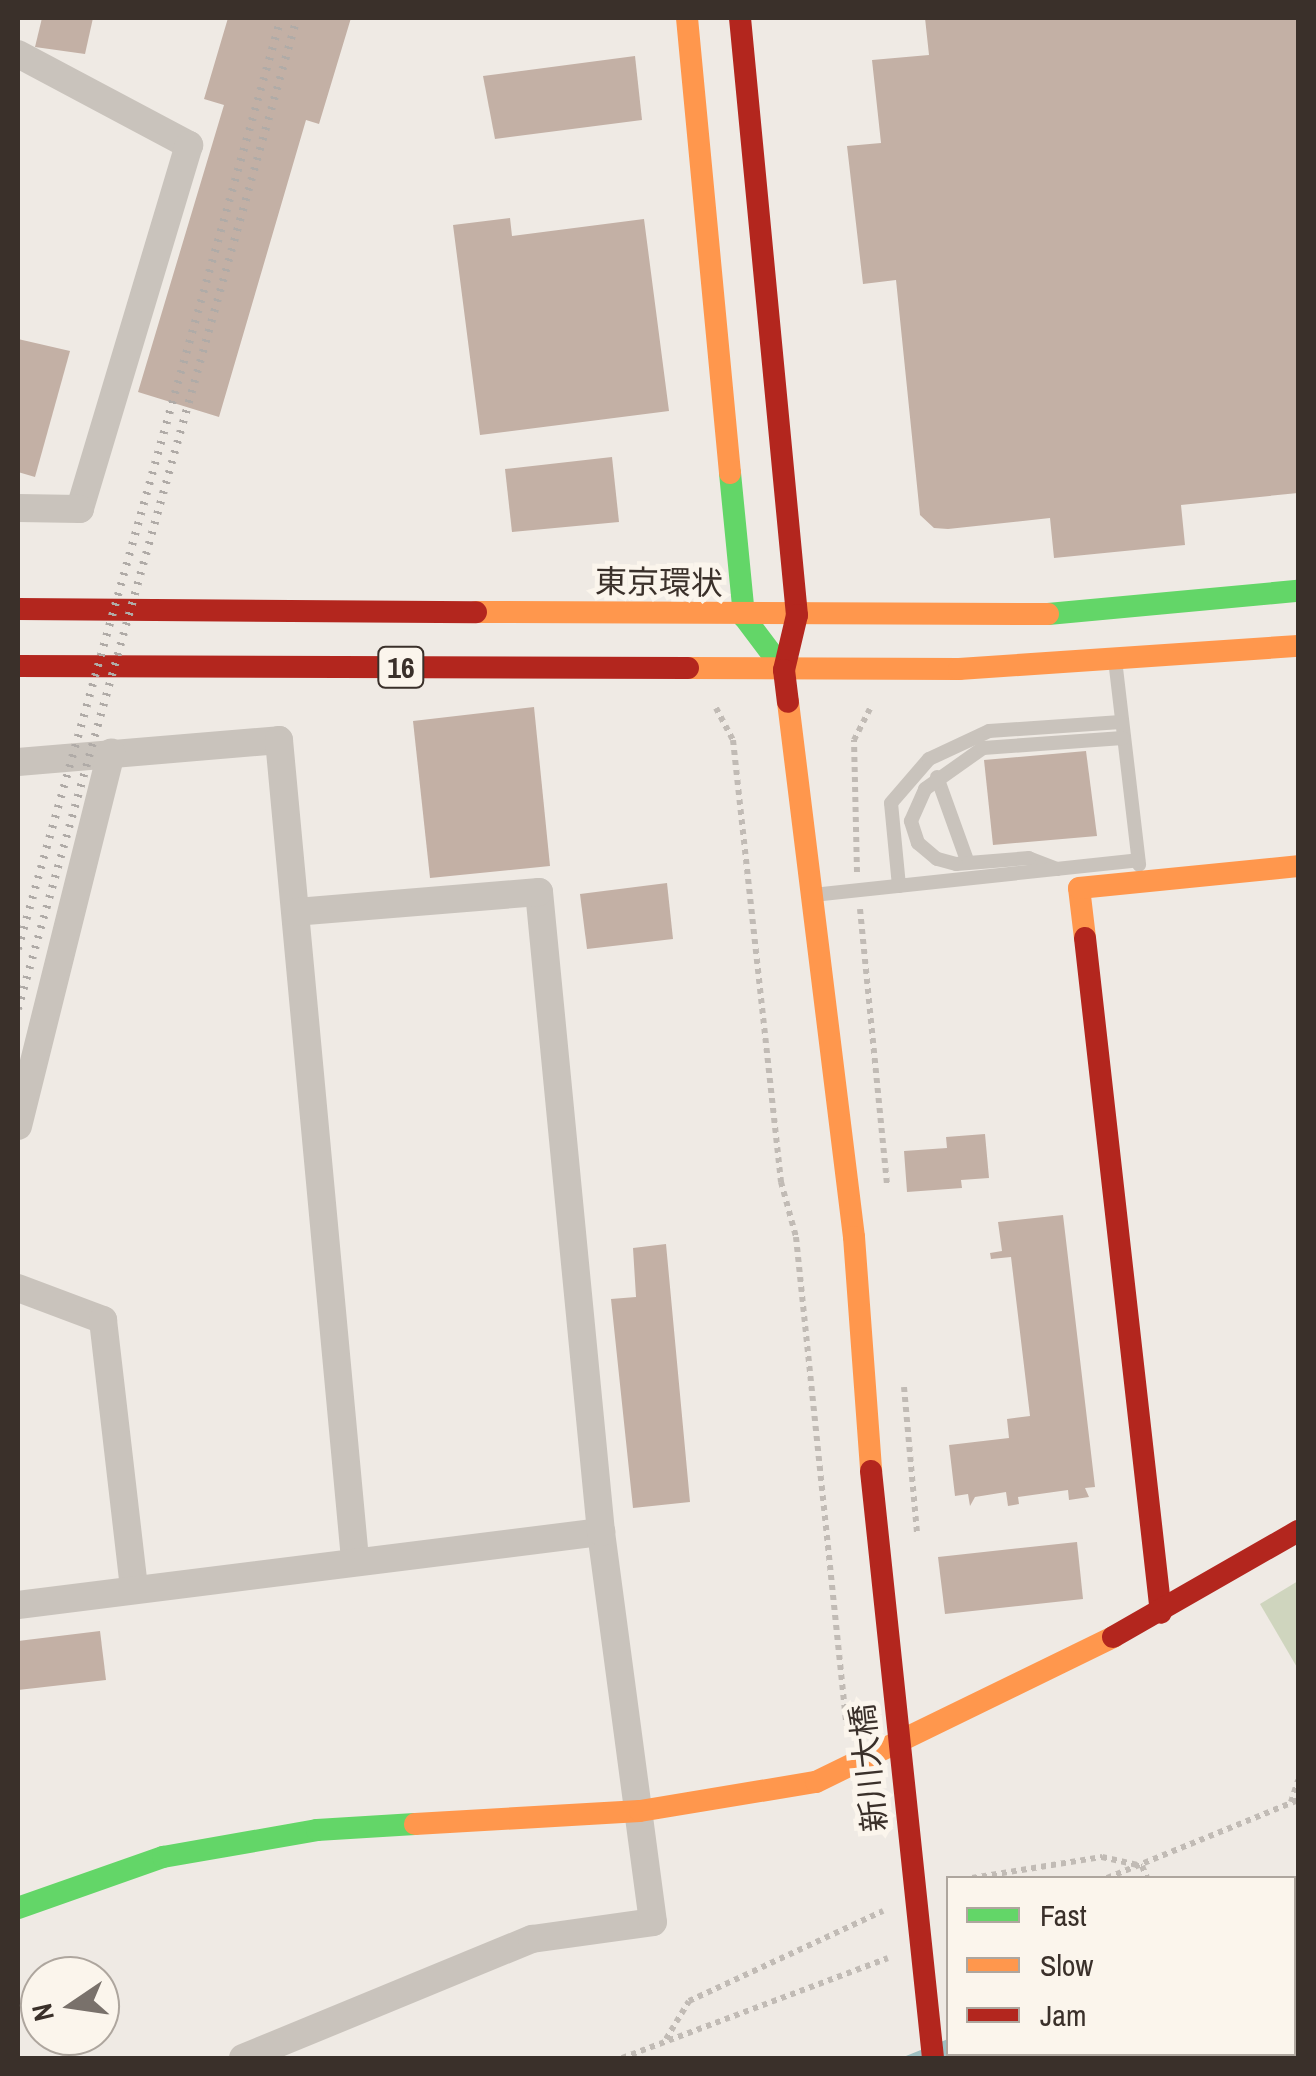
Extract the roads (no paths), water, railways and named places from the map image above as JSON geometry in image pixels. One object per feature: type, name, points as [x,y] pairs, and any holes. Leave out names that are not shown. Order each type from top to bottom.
[{"type":"main road","points":[[688,18],[744,617],[784,670]]},
{"type":"main road","points":[[740,18],[797,614],[784,670]]},
{"type":"main road","name":"東京環状","points":[[18,609],[1021,616],[1298,591]]},
{"type":"main road","name":"16","points":[[18,666],[784,670],[1115,662],[1298,646]]},
{"type":"main road","name":"新川大橋","points":[[784,670],[854,1237],[871,1471],[933,2058]]},
{"type":"main road","points":[[1160,1613],[1079,888],[1140,870],[1298,866]]},
{"type":"main road","points":[[18,1908],[163,1857],[317,1830],[640,1811],[816,1782],[1160,1613],[1298,1531]]},
{"type":"street","points":[[18,54],[188,145],[80,509],[18,508]]},
{"type":"street","points":[[18,762],[279,740],[355,1560]]},
{"type":"street","points":[[18,1126],[111,752]]},
{"type":"street","points":[[243,2058],[532,1940],[653,1922],[601,1532],[539,892],[297,912]]},
{"type":"street","points":[[18,1288],[103,1320],[134,1588]]},
{"type":"street","points":[[18,1604],[601,1532]]},
{"type":"lane","points":[[812,895],[1057,869],[1140,870],[1115,662]]},
{"type":"lane","points":[[1057,869],[1029,858],[968,863],[937,859],[918,843],[911,821],[938,777],[983,748],[1122,730]]},
{"type":"lane","points":[[899,886],[891,803],[930,759],[989,731],[1122,730]]},
{"type":"lane","points":[[938,777],[968,863]]},
{"type":"water","points":[[1298,1895],[1298,2058],[901,2058],[946,2040],[946,2056],[1296,2056]]},
{"type":"railway","points":[[18,949],[281,18]]},
{"type":"railway","points":[[18,1009],[297,18]]}]
